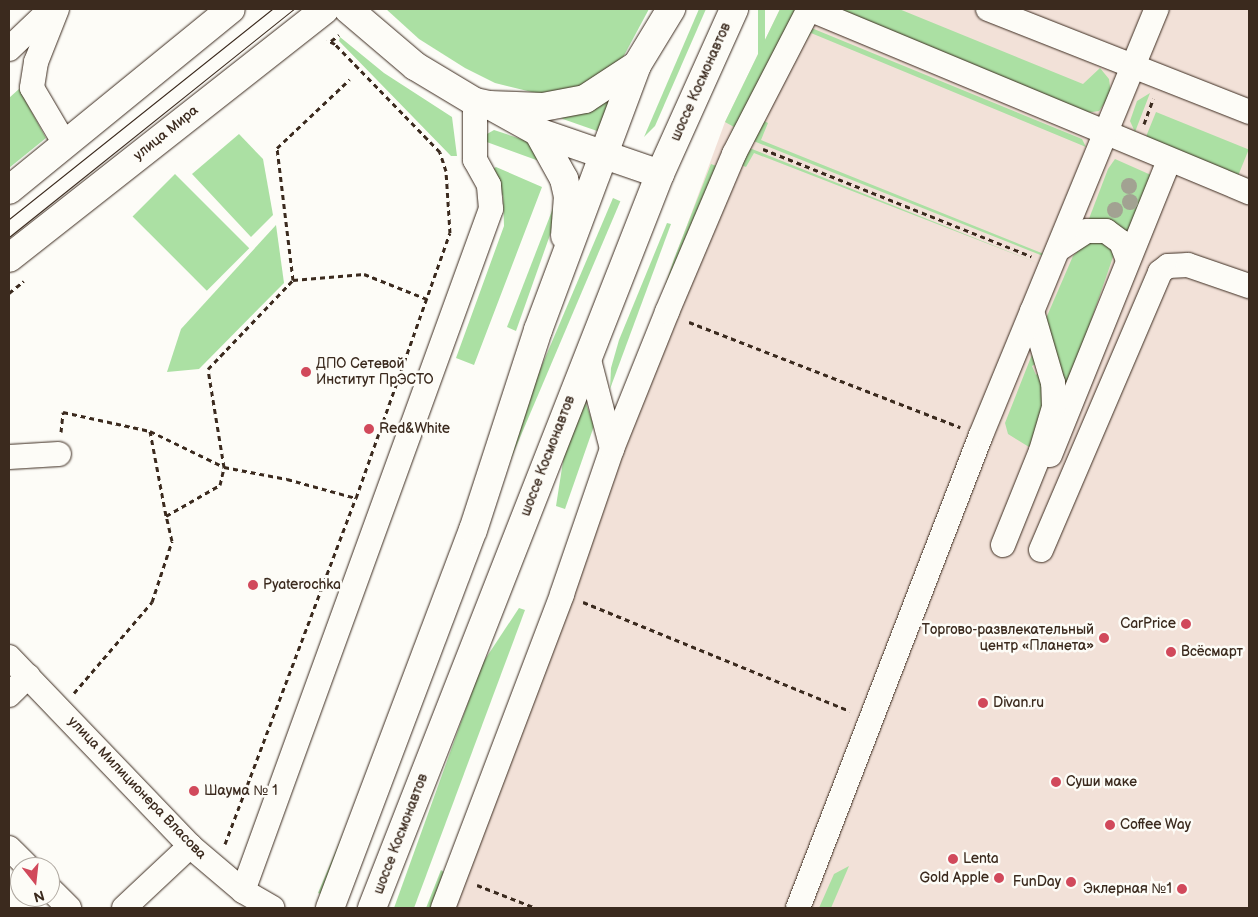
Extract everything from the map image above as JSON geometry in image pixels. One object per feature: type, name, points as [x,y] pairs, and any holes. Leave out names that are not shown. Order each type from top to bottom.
[{"type":"main road","points":[[9,190],[231,9]]},
{"type":"main road","name":"улица Мира","points":[[9,258],[325,9]]},
{"type":"main road","points":[[348,9],[415,66],[482,104],[538,132],[660,174]]},
{"type":"main road","points":[[330,908],[473,530],[538,330],[637,65],[671,9]]},
{"type":"main road","name":"шоссе Космонавтов","points":[[372,908],[660,174],[734,9]]},
{"type":"main road","points":[[482,104],[543,107],[585,99],[637,65]]},
{"type":"main road","points":[[538,132],[564,179],[568,196],[562,268]]},
{"type":"street","points":[[9,49],[52,9]]},
{"type":"street","points":[[57,9],[36,62],[32,88],[65,144]]},
{"type":"street","points":[[443,908],[562,594],[612,449],[734,154],[809,9],[1101,143],[1169,160],[1249,192]]},
{"type":"street","points":[[988,9],[1249,112]]},
{"type":"street","points":[[798,908],[981,435],[1157,9]]},
{"type":"street","points":[[256,902],[491,209],[489,185],[476,160],[482,104]]},
{"type":"street","points":[[1050,455],[1169,160]]},
{"type":"street","points":[[1055,256],[1087,231],[1106,231],[1121,242],[1128,260]]},
{"type":"street","points":[[1041,550],[1160,272],[1168,266],[1188,265],[1249,286]]},
{"type":"street","points":[[1003,545],[1042,451],[1054,407],[1053,383],[1032,311]]},
{"type":"street","points":[[588,356],[612,449]]},
{"type":"street","points":[[9,457],[59,454]]},
{"type":"street","name":"улица Милиционера Власова","points":[[9,657],[190,846],[256,902]]},
{"type":"street","points":[[9,695],[28,676]]},
{"type":"street","points":[[124,908],[190,846]]},
{"type":"street","points":[[9,848],[18,857]]},
{"type":"street","points":[[60,899],[69,908]]},
{"type":"path","points":[[224,846],[356,498],[450,233],[446,171],[440,152],[331,41],[339,34]]},
{"type":"path","points":[[293,280],[276,148],[350,78]]},
{"type":"path","points":[[757,147],[1055,256]]},
{"type":"path","points":[[166,516],[220,485],[224,467],[208,369],[293,280],[364,274],[428,299]]},
{"type":"path","points":[[683,320],[970,431]]},
{"type":"path","points":[[59,454],[63,412],[150,431],[224,467],[287,479],[356,498]]},
{"type":"path","points":[[72,695],[152,602],[172,541],[150,431]]},
{"type":"path","points":[[562,594],[872,720]]},
{"type":"path","points":[[456,876],[536,908]]},
{"type":"shaded area","points":[[780,9],[1249,9],[1249,908],[435,908],[725,122]]},
{"type":"green space","points":[[386,9],[649,9],[620,63],[588,86],[540,94],[495,83],[465,68],[419,39]]},
{"type":"green space","points":[[699,9],[706,9],[655,126],[644,137]]},
{"type":"green space","points":[[758,9],[765,9],[765,61],[758,61]]},
{"type":"green space","points":[[780,9],[801,9],[725,156],[721,155],[734,127],[725,122]]},
{"type":"green space","points":[[838,9],[899,9],[1083,84],[1100,68],[1109,79],[1111,94],[1099,111],[1085,113]]},
{"type":"green space","points":[[809,27],[1082,139],[1086,147],[811,33],[801,49]]},
{"type":"green space","points":[[340,37],[384,73],[452,117],[457,156],[451,156],[339,41]]},
{"type":"green space","points":[[19,89],[46,138],[9,168],[9,98]]},
{"type":"green space","points":[[617,92],[600,132],[560,118],[562,115]]},
{"type":"green space","points":[[1150,93],[1135,132],[1130,121],[1137,101]]},
{"type":"green space","points":[[1156,112],[1249,149],[1237,177],[1145,140]]},
{"type":"green space","points":[[764,121],[768,123],[761,140],[1044,254],[1043,256],[751,140]]},
{"type":"green space","points":[[494,130],[527,141],[550,165],[484,141],[487,134]]},
{"type":"green space","points":[[239,134],[263,159],[273,215],[251,237],[192,174]]},
{"type":"green space","points":[[747,147],[1040,264],[754,153],[746,167],[741,165]]},
{"type":"green space","points":[[1115,159],[1151,175],[1128,240],[1087,224],[1108,169]]},
{"type":"green space","points":[[711,164],[719,167],[660,301],[674,259]]},
{"type":"green space","points":[[496,167],[542,187],[474,365],[456,358],[504,226],[503,196],[487,172]]},
{"type":"green space","points":[[175,174],[249,248],[207,291],[133,216]]},
{"type":"green space","points":[[613,198],[620,201],[325,896],[318,893]]},
{"type":"green space","points":[[555,203],[556,218],[516,331],[507,327]]},
{"type":"green space","points":[[667,223],[671,224],[610,389],[611,368],[619,340]]},
{"type":"green space","points":[[276,225],[284,283],[199,369],[167,372],[181,329]]},
{"type":"green space","points":[[1089,240],[1107,240],[1114,254],[1064,399],[1044,323],[1073,256]]},
{"type":"green space","points":[[1033,352],[1037,363],[1032,366],[1036,375],[1040,372],[1045,406],[1029,447],[1008,434],[1005,423]]},
{"type":"green space","points":[[584,398],[594,426],[565,509],[556,506],[567,436]]},
{"type":"green space","points":[[519,608],[525,610],[414,908],[394,908],[482,664]]},
{"type":"green space","points":[[849,866],[831,908],[819,908],[834,874]]},
{"type":"green space","points":[[441,870],[449,876],[436,908],[426,908]]},
{"type":"tram line","points":[[9,219],[272,9]]},
{"type":"tram line","points":[[9,237],[294,9]]},
{"type":"place","name":"ДПО Сетевой Институт ПрЭСТО","points":[[306,372]]},
{"type":"place","name":"Red&White","points":[[369,429]]},
{"type":"place","name":"Pyaterochka","points":[[253,585]]},
{"type":"place","name":"CarPrice","points":[[1186,624]]},
{"type":"place","name":"Торгово-развлекательный центр «Планета»","points":[[1104,638]]},
{"type":"place","name":"Всёсмарт","points":[[1171,652]]},
{"type":"place","name":"Divan.ru","points":[[983,703]]},
{"type":"place","name":"Суши маке","points":[[1056,782]]},
{"type":"place","name":"Шаума № 1","points":[[194,791]]},
{"type":"place","name":"Coffee Way","points":[[1110,825]]},
{"type":"place","name":"Lenta","points":[[953,859]]},
{"type":"place","name":"Gold Apple","points":[[999,878]]},
{"type":"place","name":"FunDay","points":[[1071,882]]},
{"type":"place","name":"Эклерная №1","points":[[1182,889]]}]
